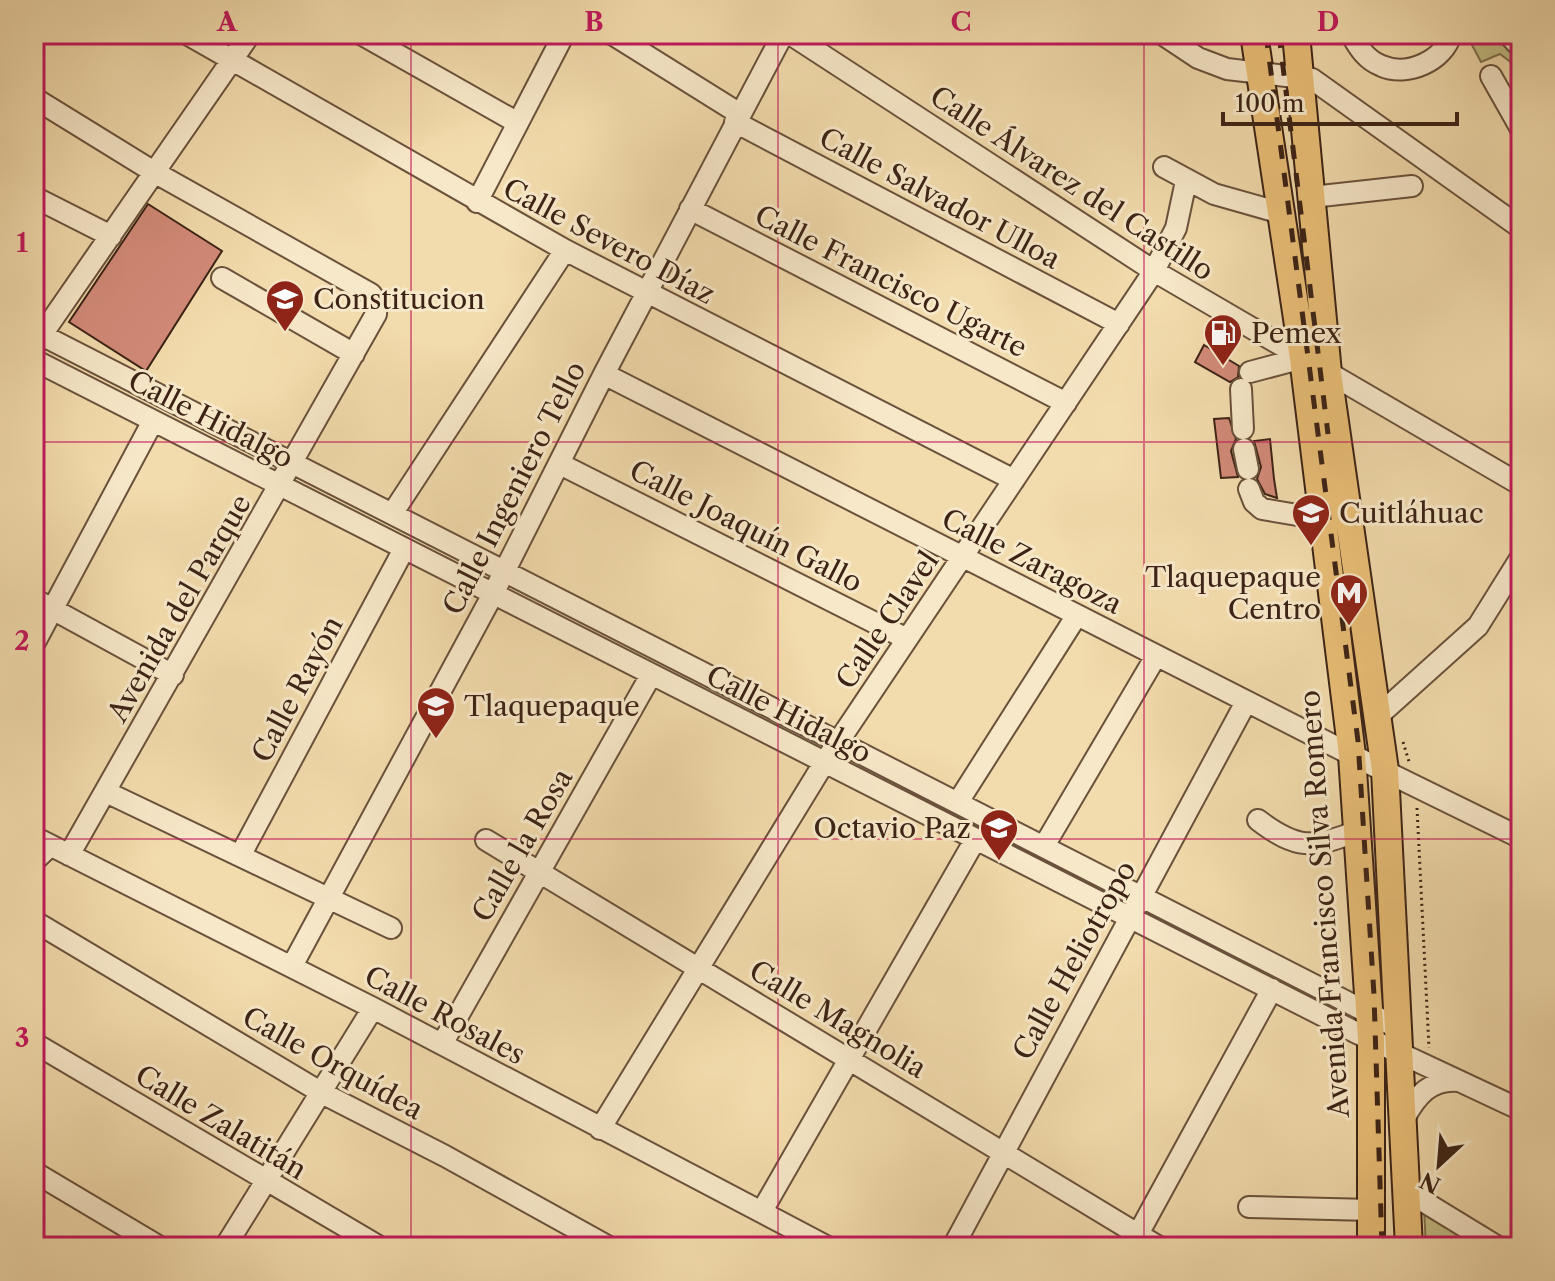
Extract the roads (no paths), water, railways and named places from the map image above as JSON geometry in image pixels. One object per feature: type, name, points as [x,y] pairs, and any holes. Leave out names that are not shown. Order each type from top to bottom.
[{"type":"main road","name":"Avenida Francisco Silva Romero","points":[[1254,34],[1303,358],[1352,755],[1370,1026],[1371,1247]]},
{"type":"main road","points":[[1296,34],[1328,373],[1385,770],[1409,1247]]},
{"type":"street","name":"Calle Severo Díaz","points":[[187,34],[565,250],[1014,480]]},
{"type":"street","points":[[36,337],[111,236],[250,34]]},
{"type":"street","points":[[363,34],[518,123]]},
{"type":"street","points":[[477,202],[564,34]]},
{"type":"street","name":"Calle Salvador Ulloa","points":[[612,34],[737,118],[1119,324]]},
{"type":"street","name":"Calle Ingeniero Tello","points":[[292,966],[493,594],[604,374],[783,34]]},
{"type":"street","name":"Calle Álvarez del Castillo","points":[[790,34],[1154,271],[1521,485]]},
{"type":"street","points":[[1162,34],[1198,58],[1227,69],[1301,75],[1312,79],[1521,228]]},
{"type":"street","points":[[1351,34],[1362,53],[1383,67],[1409,70],[1433,60],[1451,34]]},
{"type":"street","points":[[1508,34],[1521,48]]},
{"type":"street","points":[[1491,76],[1521,129]]},
{"type":"street","points":[[34,98],[154,172]]},
{"type":"street","points":[[1164,167],[1186,181],[1243,204],[1281,213]]},
{"type":"street","name":"Avenida del Parque","points":[[69,855],[376,314],[377,303],[371,294],[154,172]]},
{"type":"street","name":"Calle Clavel","points":[[600,1129],[824,763],[1154,271],[1176,228],[1186,181]]},
{"type":"street","points":[[1312,197],[1412,186]]},
{"type":"street","points":[[34,197],[111,236]]},
{"type":"street","name":"Calle Francisco Ugarte","points":[[690,209],[1066,403]]},
{"type":"street","points":[[392,514],[565,250]]},
{"type":"street","points":[[222,278],[354,354]]},
{"type":"street","name":"Calle Hidalgo","points":[[36,337],[292,463],[1141,896],[1400,1041],[1465,1082],[1521,1110]]},
{"type":"street","points":[[1303,358],[1245,380],[1246,459],[1254,502],[1262,509],[1321,519]]},
{"type":"street","name":"Calle Hidalgo","points":[[34,360],[1272,989],[1370,1026]]},
{"type":"street","name":"Calle Zaragoza","points":[[604,374],[1246,702],[1521,838]]},
{"type":"street","points":[[34,644],[153,421]]},
{"type":"street","name":"Calle Joaquín Gallo","points":[[560,464],[907,639]]},
{"type":"street","name":"Calle Rayón","points":[[240,856],[404,549]]},
{"type":"street","points":[[1379,715],[1478,626],[1521,557]]},
{"type":"street","points":[[34,599],[173,675]]},
{"type":"street","points":[[958,802],[1077,615]]},
{"type":"street","points":[[1044,846],[1156,656]]},
{"type":"street","name":"Calle la Rosa","points":[[442,1044],[651,675]]},
{"type":"street","name":"Calle Heliotropo","points":[[953,1247],[1246,702]]},
{"type":"street","points":[[106,792],[391,928]]},
{"type":"street","points":[[1258,820],[1282,839],[1304,845],[1357,831]]},
{"type":"street","name":"Calle Magnolia","points":[[486,840],[1003,1150],[1134,1240],[1159,1247]]},
{"type":"street","points":[[762,1211],[975,840]]},
{"type":"street","points":[[34,861],[42,841]]},
{"type":"street","name":"Calle Rosales","points":[[42,841],[292,966],[828,1247]]},
{"type":"street","name":"Calle Orquídea","points":[[34,921],[322,1093],[445,1156],[609,1247]]},
{"type":"street","points":[[1134,1240],[1272,989]]},
{"type":"street","points":[[225,1247],[373,1008]]},
{"type":"street","name":"Calle Zalatitán","points":[[34,1043],[380,1247]]},
{"type":"street","points":[[1404,1119],[1417,1097],[1434,1084],[1465,1082]]},
{"type":"street","points":[[34,1172],[160,1247]]},
{"type":"street","points":[[1408,1192],[1498,1247]]},
{"type":"street","points":[[1249,1207],[1371,1210]]},
{"type":"railway","points":[[1266,34],[1358,741],[1374,995],[1382,1247]]},
{"type":"railway","points":[[1279,34],[1328,434]]},
{"type":"place","name":"Constitucion","points":[[285,333]]},
{"type":"place","name":"Pemex","points":[[1223,367]]},
{"type":"place","name":"Cuitláhuac","points":[[1311,547]]},
{"type":"place","name":"Tlaquepaque Centro","points":[[1349,627]]},
{"type":"place","name":"Tlaquepaque","points":[[436,740]]},
{"type":"place","name":"Octavio Paz","points":[[999,862]]}]
